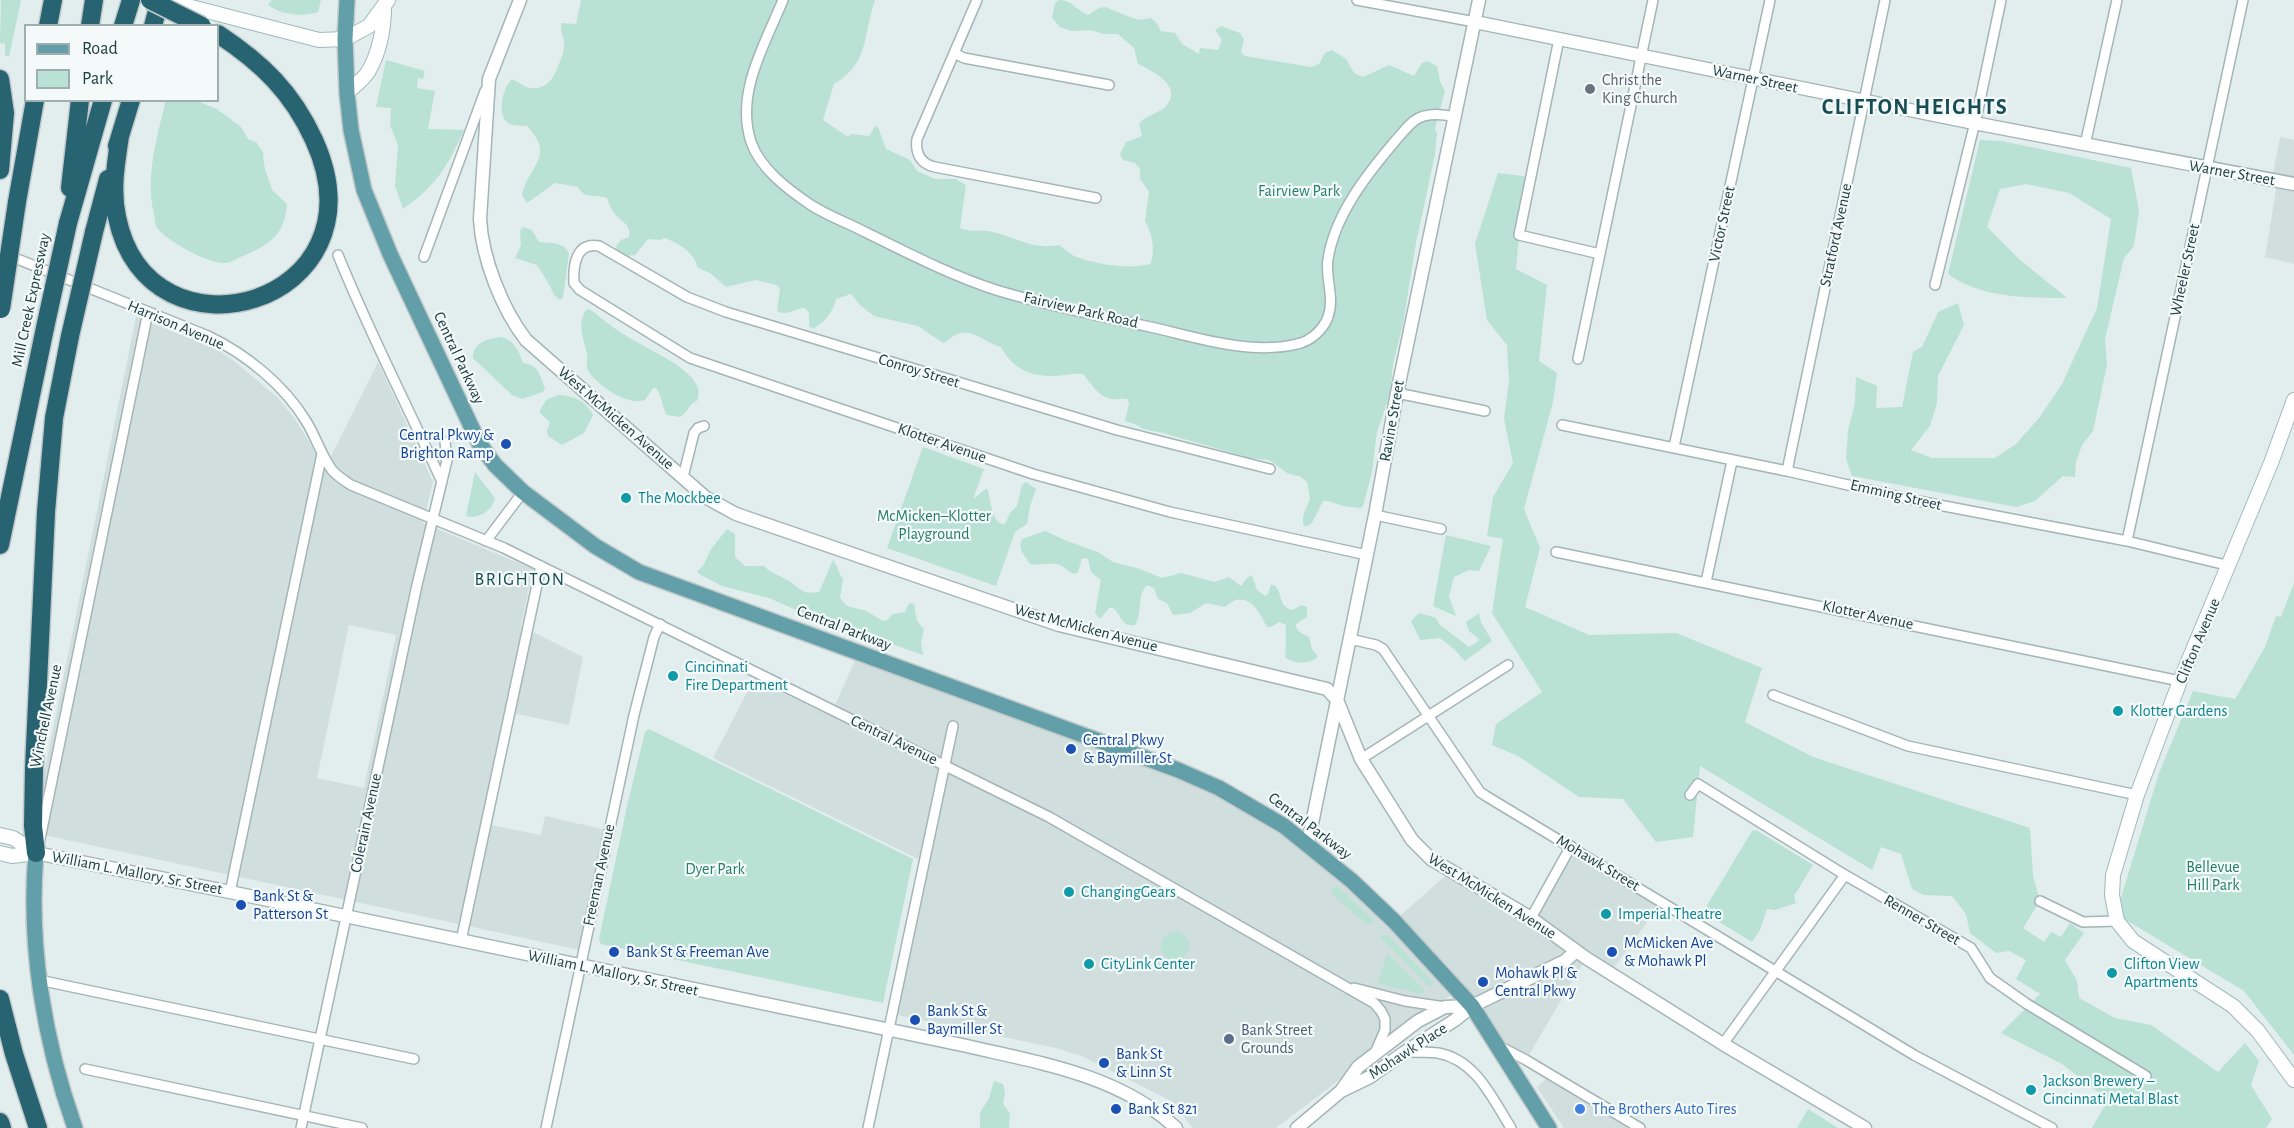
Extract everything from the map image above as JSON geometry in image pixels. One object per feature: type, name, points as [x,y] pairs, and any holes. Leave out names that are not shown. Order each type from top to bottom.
[{"type":"highway","points":[[48,24],[53,0]]},
{"type":"highway","points":[[90,24],[94,0]]},
{"type":"highway","points":[[124,24],[131,0]]},
{"type":"highway","points":[[150,0],[207,19]]},
{"type":"highway","points":[[154,24],[162,0]]},
{"type":"highway","points":[[120,136],[116,169],[117,217],[122,237],[131,254],[154,282],[182,298],[202,304],[236,304],[270,294],[300,272],[317,248],[326,224],[329,192],[320,154],[309,128],[281,86],[256,62],[219,35]]},
{"type":"highway","points":[[0,79],[5,113],[0,170]]},
{"type":"highway","name":"Mill Creek Expressway","points":[[0,310],[35,102]]},
{"type":"highway","points":[[68,223],[80,102]]},
{"type":"highway","name":"Mill Creek Expressway","points":[[0,545],[68,223],[102,102]]},
{"type":"highway","points":[[36,853],[33,826],[34,768],[46,512],[54,418],[94,232],[130,102]]},
{"type":"highway","points":[[0,999],[14,1054],[38,1128]]},
{"type":"highway","points":[[0,1122],[2,1128]]},
{"type":"main road","points":[[162,0],[207,19],[319,40],[345,39],[369,26],[386,4]]},
{"type":"main road","name":"Central Parkway","points":[[347,0],[345,39],[351,130],[373,214],[479,443],[495,465],[523,492],[594,546],[639,572],[1188,775],[1255,807],[1308,843],[1394,921],[1472,1006],[1549,1128]]},
{"type":"main road","points":[[348,93],[367,74],[374,60],[384,24],[386,4]]},
{"type":"main road","name":"Clifton Avenue","points":[[2117,921],[2112,895],[2113,874],[2137,795],[2293,407]]},
{"type":"main road","name":"William L. Mallory, Sr. Street","points":[[0,835],[13,838],[36,853]]},
{"type":"main road","name":"William L. Mallory, Sr. Street","points":[[0,853],[12,856],[36,853]]},
{"type":"main road","name":"Winchell Avenue","points":[[36,853],[33,891],[34,938],[39,980],[57,1069],[75,1128]]},
{"type":"main road","points":[[2117,921],[2128,936],[2141,947],[2244,1015],[2294,1080]]},
{"type":"street","name":"West McMicken Avenue","points":[[520,0],[489,79],[481,236],[487,261],[509,313],[526,340],[705,497],[736,514],[1059,625],[1327,688],[1337,700],[1361,759],[1421,850],[1431,860],[1531,918],[1576,951],[1723,1044],[1865,1128]]},
{"type":"street","name":"Fairview Park Road","points":[[783,0],[755,67],[748,91],[747,115],[751,143],[764,166],[810,205],[935,266],[997,290],[1235,345],[1259,347],[1296,345],[1308,340],[1318,332],[1327,319],[1330,308],[1328,268],[1331,248],[1345,211],[1358,190],[1386,152],[1414,121],[1431,115],[1455,117]]},
{"type":"street","points":[[977,0],[916,145],[920,159],[927,165],[1096,198]]},
{"type":"street","name":"Warner Street","points":[[1357,0],[2207,169],[2223,169],[2294,184]]},
{"type":"street","name":"Ravine Street","points":[[1308,843],[1376,515],[1397,393],[1479,0]]},
{"type":"street","points":[[1578,359],[1653,0]]},
{"type":"street","name":"Victor Street","points":[[1674,447],[1770,0]]},
{"type":"street","name":"Stratford Avenue","points":[[1787,471],[1885,0]]},
{"type":"street","points":[[1935,285],[2001,0]]},
{"type":"street","points":[[2085,145],[2117,0]]},
{"type":"street","name":"Wheeler Street","points":[[2127,540],[2243,0]]},
{"type":"street","points":[[1559,39],[1519,235],[1600,254]]},
{"type":"street","points":[[954,53],[964,58],[1109,85]]},
{"type":"street","points":[[424,257],[489,79]]},
{"type":"street","name":"Conroy Street","points":[[581,249],[587,245],[599,246],[687,297],[726,312],[1117,430],[1270,469]]},
{"type":"street","name":"Klotter Avenue","points":[[581,249],[577,255],[573,275],[574,283],[580,290],[690,358],[1090,492],[1367,555]]},
{"type":"street","name":"Harrison Avenue","points":[[0,252],[222,343],[250,362],[280,388],[305,419],[322,454],[334,472],[351,485],[433,519]]},
{"type":"street","points":[[338,255],[355,298],[442,482]]},
{"type":"street","name":"Winchell Avenue","points":[[36,853],[148,312]]},
{"type":"street","points":[[1397,393],[1485,411]]},
{"type":"street","name":"Emming Street","points":[[1562,425],[1787,471],[1918,501],[2127,540],[2230,566]]},
{"type":"street","points":[[684,477],[694,433],[698,428],[704,426]]},
{"type":"street","name":"Colerain Avenue","points":[[301,1128],[417,585],[447,460],[445,442]]},
{"type":"street","points":[[230,892],[322,454]]},
{"type":"street","points":[[1706,582],[1732,461]]},
{"type":"street","points":[[486,541],[523,492]]},
{"type":"street","points":[[1376,515],[1441,529]]},
{"type":"street","name":"Central Avenue","points":[[433,519],[541,566],[1049,817],[1374,1003],[1385,1019],[1385,1030],[1374,1055]]},
{"type":"street","name":"Klotter Avenue","points":[[1556,552],[2181,681]]},
{"type":"street","points":[[461,941],[541,566]]},
{"type":"street","name":"Freeman Avenue","points":[[546,1128],[634,715],[654,637],[660,624]]},
{"type":"street","name":"Mohawk Street","points":[[1350,639],[1370,643],[1383,649],[1430,715],[1480,792],[1914,1055],[2052,1128]]},
{"type":"street","points":[[1361,759],[1508,665]]},
{"type":"street","points":[[1773,695],[1908,746],[2137,795]]},
{"type":"street","points":[[868,1128],[953,726]]},
{"type":"street","name":"Renner Street","points":[[1690,795],[1698,784],[1845,875],[1971,948],[1990,978],[2027,1004],[2146,1076]]},
{"type":"street","points":[[1531,918],[1571,846]]},
{"type":"street","name":"William L. Mallory, Sr. Street","points":[[36,853],[967,1046],[1080,1074],[1145,1103],[1176,1128]]},
{"type":"street","points":[[1723,1044],[1845,875]]},
{"type":"street","points":[[2040,901],[2083,922],[2117,921]]},
{"type":"street","name":"Mohawk Place","points":[[1341,1090],[1370,1077],[1472,1006],[1565,961],[1576,951]]},
{"type":"street","points":[[39,980],[414,1059]]},
{"type":"street","name":"Central Avenue","points":[[1343,985],[1405,1001],[1445,1007]]},
{"type":"street","name":"Mohawk Place","points":[[1297,1128],[1341,1090],[1358,1067],[1418,1021],[1445,1007],[1472,1006]]},
{"type":"street","points":[[1495,1044],[1640,1128]]},
{"type":"street","points":[[1405,1052],[1440,1054],[1465,1063],[1482,1082],[1511,1128]]},
{"type":"street","points":[[85,1069],[362,1128]]},
{"type":"shaded area","points":[[2280,137],[2294,140],[2294,264],[2265,257],[2276,190],[2272,179]]},
{"type":"shaded area","points":[[136,317],[215,348],[234,361],[279,399],[297,422],[325,468],[378,362],[433,482],[423,523],[533,569],[521,626],[583,657],[569,725],[513,713],[491,825],[541,835],[545,816],[615,832],[589,952],[39,834],[40,794]],"holes":[[[349,625],[396,635],[364,788],[317,778]]]},
{"type":"shaded area","points":[[857,656],[1215,790],[1324,860],[1455,992],[1276,1128],[1193,1128],[1171,1101],[1081,1056],[1056,1048],[888,1013],[920,860],[713,758],[754,679],[830,716]]},
{"type":"shaded area","points":[[1571,846],[1662,902],[1610,973],[1586,958],[1526,1060],[1495,1044],[1394,921],[1451,871],[1531,918]]},
{"type":"shaded area","points":[[1548,1077],[1634,1128],[1564,1128],[1537,1087]]},
{"type":"green space","points":[[1,0],[21,0],[9,57],[5,55],[5,44],[0,43]]},
{"type":"green space","points":[[272,0],[321,0],[318,12],[299,15],[273,8],[268,5]]},
{"type":"green space","name":"Fairview Park","points":[[581,0],[875,0],[860,57],[846,76],[834,84],[823,120],[848,137],[851,134],[869,136],[875,126],[878,127],[886,149],[910,160],[917,171],[935,179],[955,179],[966,185],[960,228],[993,232],[1033,245],[1059,245],[1082,259],[1122,266],[1150,264],[1153,248],[1150,231],[1145,221],[1149,192],[1140,179],[1140,169],[1135,163],[1123,160],[1120,154],[1126,142],[1142,136],[1139,124],[1167,105],[1171,98],[1171,91],[1163,80],[1138,64],[1134,48],[1118,34],[1103,34],[1091,30],[1072,31],[1060,27],[1052,18],[1055,3],[1059,0],[1067,2],[1088,15],[1105,7],[1138,20],[1151,18],[1161,31],[1175,33],[1182,44],[1199,54],[1200,48],[1218,50],[1222,40],[1215,30],[1221,26],[1240,33],[1244,40],[1241,52],[1245,56],[1311,67],[1319,64],[1325,53],[1332,50],[1346,59],[1354,73],[1363,77],[1389,65],[1414,76],[1422,63],[1427,61],[1437,66],[1445,91],[1435,129],[1437,133],[1435,154],[1416,243],[1403,324],[1393,364],[1390,394],[1377,432],[1372,472],[1363,506],[1361,508],[1343,506],[1323,501],[1312,523],[1306,527],[1303,524],[1303,516],[1310,499],[1307,482],[1301,477],[1287,473],[1269,460],[1250,458],[1143,429],[1125,421],[1129,404],[1127,399],[1112,399],[1103,396],[1083,374],[1054,376],[1029,373],[1016,366],[1001,347],[977,336],[966,333],[958,334],[943,343],[918,326],[874,316],[851,294],[836,299],[828,316],[813,329],[809,326],[809,313],[805,308],[788,313],[777,311],[780,289],[777,285],[755,280],[726,287],[710,273],[698,268],[686,249],[665,238],[648,239],[635,255],[623,256],[617,251],[616,246],[621,240],[629,237],[629,229],[614,213],[607,198],[587,195],[578,187],[555,183],[527,203],[522,195],[538,160],[539,145],[527,126],[512,125],[504,119],[502,101],[512,79],[524,86],[535,88],[545,85],[552,79],[563,52],[562,23],[576,24]]},
{"type":"green space","points":[[386,60],[425,71],[423,79],[418,78],[417,88],[435,91],[428,129],[464,130],[440,174],[424,192],[403,209],[395,186],[398,145],[390,125],[391,108],[376,107]]},
{"type":"green space","points":[[166,102],[200,102],[217,109],[241,127],[248,139],[257,143],[263,152],[264,165],[272,190],[287,204],[283,224],[279,231],[253,252],[226,263],[219,263],[189,251],[170,239],[157,228],[155,223],[151,171]]},
{"type":"green space","points":[[1980,140],[2002,141],[2131,168],[2139,211],[2134,246],[2124,258],[2105,339],[2107,365],[2093,431],[2082,445],[2076,462],[2075,477],[2063,476],[2035,501],[2016,507],[1852,476],[1846,458],[1848,431],[1855,402],[1856,377],[1877,386],[1876,408],[1902,407],[1913,352],[1922,347],[1938,312],[1958,303],[1964,325],[1938,376],[1937,403],[1930,426],[1911,450],[1932,458],[1995,458],[2016,444],[2039,418],[2062,384],[2097,308],[2111,219],[2069,193],[2026,184],[2000,189],[1987,227],[2019,259],[2067,298],[2020,297],[1990,292],[1961,282],[1948,274]]},
{"type":"green space","points":[[1498,173],[1531,177],[1519,235],[1516,269],[1547,285],[1539,361],[1557,373],[1553,402],[1524,509],[1540,548],[1525,607],[1589,635],[1676,633],[1762,668],[1745,722],[1813,757],[2030,828],[2033,876],[2040,901],[2023,928],[2044,942],[2051,932],[2061,937],[2070,923],[2084,933],[2065,960],[2077,981],[2079,998],[2115,1018],[2151,1025],[2218,1072],[2245,1043],[2259,1061],[2251,1085],[2272,1119],[2266,1128],[2092,1128],[2108,1100],[2062,1064],[2001,1033],[2040,994],[2016,979],[2026,960],[2009,951],[1996,953],[1970,933],[1966,914],[1952,896],[1924,895],[1912,889],[1901,854],[1881,847],[1872,870],[1700,766],[1693,837],[1656,842],[1623,799],[1579,797],[1518,756],[1492,745],[1496,724],[1542,692],[1492,613],[1503,539],[1487,536],[1493,497],[1513,463],[1504,419],[1509,380],[1507,345],[1487,320],[1475,244]]},
{"type":"green space","points":[[523,227],[532,230],[539,242],[560,245],[567,249],[569,253],[563,298],[560,300],[554,295],[537,265],[515,258],[521,245],[520,231]]},
{"type":"green space","points":[[587,309],[624,335],[669,360],[688,374],[699,390],[697,400],[684,414],[680,417],[667,415],[656,388],[653,388],[645,400],[630,400],[614,394],[594,378],[587,368],[587,354],[581,325]]},
{"type":"green space","points":[[501,337],[513,344],[523,363],[538,371],[545,388],[543,392],[522,399],[512,395],[473,358],[478,345],[486,340]]},
{"type":"green space","points":[[558,395],[578,400],[587,406],[593,415],[584,433],[562,445],[548,436],[550,422],[539,412],[546,400]]},
{"type":"green space","name":"McMicken–Klotter Playground","points":[[923,447],[984,469],[973,499],[987,488],[992,511],[999,523],[1005,524],[1010,513],[1017,506],[1022,485],[1026,482],[1036,489],[1027,524],[1015,532],[996,586],[887,548]]},
{"type":"green space","points":[[475,472],[495,498],[488,510],[471,517],[466,516]]},
{"type":"green space","points":[[727,529],[735,534],[735,557],[745,566],[764,566],[805,592],[819,592],[833,560],[843,579],[840,598],[847,606],[866,611],[883,621],[893,614],[905,612],[909,603],[914,604],[917,621],[924,629],[921,643],[923,655],[861,633],[837,619],[812,617],[769,598],[722,586],[699,574],[697,571],[703,566],[711,549]]},
{"type":"green space","points":[[1045,531],[1098,552],[1113,562],[1162,578],[1181,573],[1215,582],[1229,577],[1241,586],[1252,575],[1257,590],[1265,596],[1271,585],[1274,585],[1287,608],[1292,610],[1302,605],[1307,607],[1307,617],[1296,624],[1296,627],[1309,637],[1312,649],[1318,657],[1302,663],[1285,657],[1286,625],[1279,622],[1267,627],[1256,608],[1242,600],[1234,601],[1224,607],[1206,603],[1190,613],[1173,615],[1167,603],[1158,599],[1154,588],[1147,585],[1142,594],[1135,625],[1124,622],[1113,608],[1109,608],[1099,618],[1095,613],[1101,580],[1091,572],[1088,559],[1082,558],[1078,572],[1074,574],[1056,564],[1030,564],[1024,555],[1020,546],[1022,539]]},
{"type":"green space","points":[[1446,535],[1491,546],[1479,571],[1469,570],[1454,577],[1449,597],[1456,616],[1433,606]]},
{"type":"green space","name":"Bellevue Hill Park","points":[[2294,583],[2294,1055],[2244,991],[2116,914],[2159,773],[2193,691],[2235,699],[2265,647],[2276,616],[2281,617]]},
{"type":"green space","points":[[1419,613],[1436,618],[1439,624],[1469,647],[1480,640],[1469,631],[1466,622],[1479,613],[1481,622],[1492,641],[1465,661],[1440,638],[1420,640],[1411,621]]},
{"type":"green space","name":"Dyer Park","points":[[649,729],[913,859],[883,1003],[601,944],[599,939],[627,806],[645,732]]},
{"type":"green space","points":[[1756,830],[1813,865],[1794,896],[1796,903],[1775,910],[1767,909],[1760,930],[1752,942],[1703,912],[1752,831]]},
{"type":"green space","points":[[1336,885],[1375,922],[1366,924],[1332,894],[1332,889]]},
{"type":"green space","points":[[1175,932],[1185,936],[1189,946],[1185,956],[1175,960],[1165,956],[1161,946],[1165,936]]},
{"type":"green space","points":[[1387,935],[1434,983],[1429,987],[1380,937]]},
{"type":"green space","points":[[1387,953],[1424,990],[1424,993],[1378,983]]},
{"type":"green space","points":[[994,1081],[1003,1084],[1005,1093],[1003,1103],[1010,1114],[1009,1128],[980,1128],[980,1113],[989,1098]]},
{"type":"green space","points":[[1808,1109],[1838,1128],[1797,1128]]},
{"type":"place","name":"Christ the King Church","points":[[1590,89]]},
{"type":"place","name":"Central Pkwy & Brighton Ramp","points":[[506,444]]},
{"type":"place","name":"The Mockbee","points":[[626,498]]},
{"type":"place","name":"Cincinnati Fire Department","points":[[673,676]]},
{"type":"place","name":"Klotter Gardens","points":[[2118,711]]},
{"type":"place","name":"Central Pkwy & Baymiller St","points":[[1071,749]]},
{"type":"place","name":"ChangingGears","points":[[1069,892]]},
{"type":"place","name":"Bank St & Patterson St","points":[[241,905]]},
{"type":"place","name":"Imperial Theatre","points":[[1606,914]]},
{"type":"place","name":"Bank St & Freeman Ave","points":[[614,952]]},
{"type":"place","name":"McMicken Ave & Mohawk Pl","points":[[1612,952]]},
{"type":"place","name":"CityLink Center","points":[[1089,964]]},
{"type":"place","name":"Clifton View Apartments","points":[[2112,973]]},
{"type":"place","name":"Mohawk Pl & Central Pkwy","points":[[1483,982]]},
{"type":"place","name":"Bank St & Baymiller St","points":[[915,1020]]},
{"type":"place","name":"Bank Street Grounds","points":[[1229,1039]]},
{"type":"place","name":"Bank St & Linn St","points":[[1104,1063]]},
{"type":"place","name":"Jackson Brewery – Cincinnati Metal Blast","points":[[2031,1090]]},
{"type":"place","name":"Bank St 821","points":[[1116,1109]]},
{"type":"place","name":"The Brothers Auto Tires","points":[[1580,1109]]},
{"type":"district","name":"CLIFTON HEIGHTS","points":[[1915,107]]},
{"type":"district","name":"BRIGHTON","points":[[520,580]]}]
